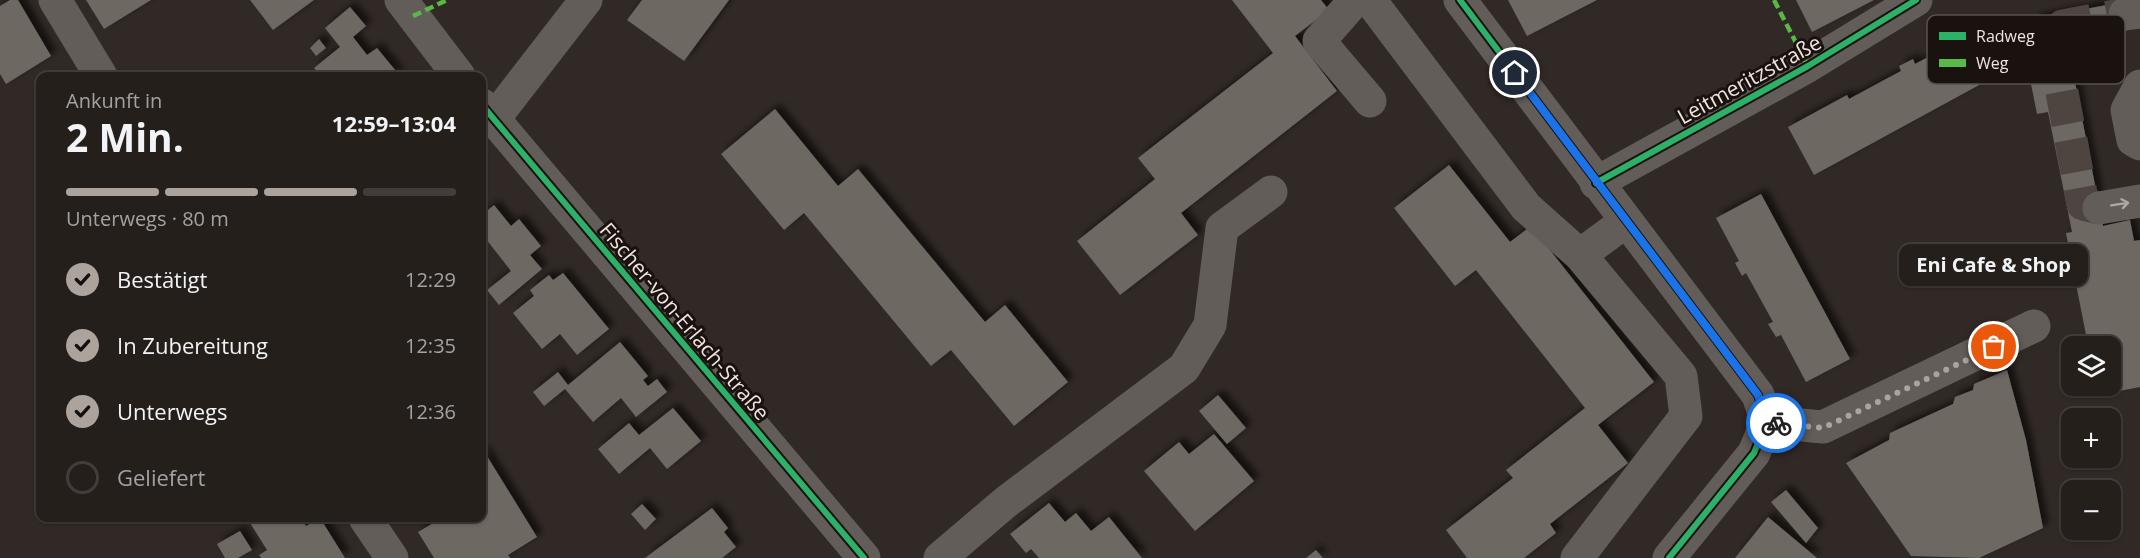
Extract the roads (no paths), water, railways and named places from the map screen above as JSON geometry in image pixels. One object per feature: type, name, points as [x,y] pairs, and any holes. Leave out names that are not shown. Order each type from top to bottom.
[{"type":"street","points":[[55,0],[98,72]]},
{"type":"street","points":[[401,0],[456,72]]},
{"type":"street","points":[[487,113],[586,0]]},
{"type":"street","points":[[1355,0],[1319,41],[1370,101]]},
{"type":"street","points":[[1370,0],[1526,207],[1581,255],[1681,376],[1686,416],[1577,558]]},
{"type":"street","points":[[1460,0],[1625,222],[1758,395],[1767,422],[1754,453],[1669,558]]},
{"type":"street","name":"Leitmeritzstraße","points":[[1596,183],[1816,61],[1916,0]]},
{"type":"street","points":[[2140,86],[2127,110],[2133,140],[2140,144]]},
{"type":"street","name":"Fischer-von-Erlach-Straße","points":[[487,113],[864,558]]},
{"type":"street","points":[[940,558],[1006,502],[1184,368],[1209,325],[1222,228],[1271,192]]},
{"type":"street","points":[[2100,208],[2140,201]]},
{"type":"street","points":[[1581,255],[1625,222]]},
{"type":"street","points":[[1767,422],[1823,428],[2034,326]]},
{"type":"street","points":[[368,522],[392,558]]},
{"type":"tunnel","points":[[2120,15],[2125,14]]},
{"type":"tunnel","points":[[2060,84],[2083,204],[2099,208]]},
{"type":"place","name":"Eni Cafe & Shop","points":[[1994,347]]}]
